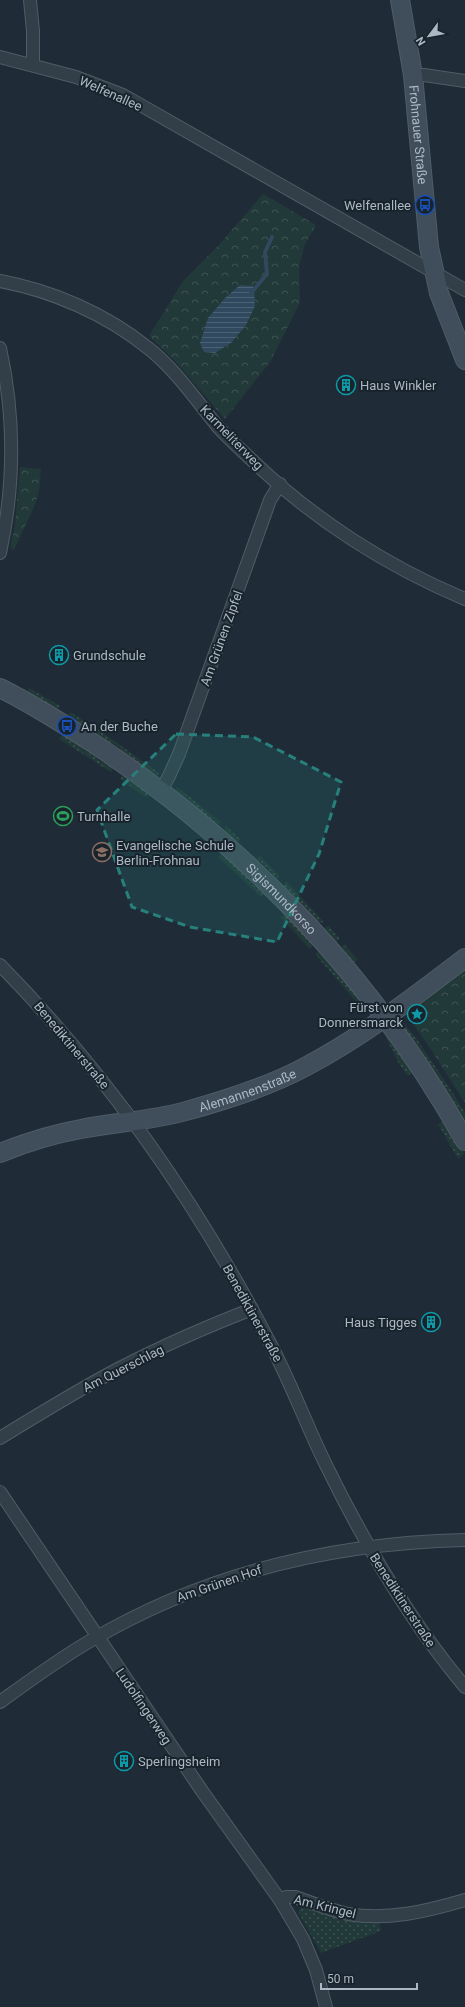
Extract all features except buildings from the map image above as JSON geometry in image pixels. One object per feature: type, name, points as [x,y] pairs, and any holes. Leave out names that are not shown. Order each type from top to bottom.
[{"type":"street","points":[[30,0],[33,31],[33,65]]},
{"type":"street","name":"Frohnauer Straße","points":[[400,0],[413,75],[427,232],[434,272],[439,294],[465,360]]},
{"type":"street","name":"Welfenallee","points":[[0,57],[76,77],[123,95],[465,290]]},
{"type":"street","points":[[413,75],[424,75],[465,81]]},
{"type":"street","name":"Karmeliterweg","points":[[0,282],[28,287],[62,298],[116,326],[148,348],[175,375],[220,428],[253,461],[323,518],[363,546],[435,586],[465,599]]},
{"type":"street","points":[[0,348],[10,410],[12,449],[11,487],[0,553]]},
{"type":"street","name":"Am Grünen Zipfel","points":[[161,790],[179,754],[270,500],[280,484]]},
{"type":"street","name":"Sigismundkorso","points":[[0,688],[67,726],[161,790],[215,834],[277,892],[333,953],[385,1017],[410,1052],[465,1142]]},
{"type":"street","name":"Alemannenstraße","points":[[0,1153],[28,1141],[55,1134],[185,1112],[266,1084],[294,1072],[329,1054],[385,1017],[465,958]]},
{"type":"street","name":"Benediktinerstraße","points":[[0,965],[75,1046],[133,1122],[173,1179],[219,1251],[252,1309],[290,1383],[325,1462],[368,1546],[417,1626],[465,1687]]},
{"type":"street","name":"Am Querschlag","points":[[0,1438],[54,1404],[118,1369],[185,1336],[252,1309]]},
{"type":"street","name":"Ludolfingerweg","points":[[0,1492],[238,1844],[280,1900],[303,1939],[316,1970],[326,2007]]},
{"type":"street","name":"Am Grünen Hof","points":[[0,1702],[97,1636],[188,1593],[236,1576],[283,1562],[368,1546],[418,1541],[465,1540]]},
{"type":"street","name":"Am Kringel","points":[[280,1900],[286,1897],[295,1897],[348,1914],[377,1916],[429,1910],[465,1900]]},
{"type":"highlighted area","points":[[176,734],[253,737],[341,782],[319,854],[277,942],[190,927],[132,907],[97,810]]},
{"type":"green space","points":[[263,194],[316,225],[305,244],[299,266],[300,303],[270,362],[225,419],[174,360],[149,336],[183,281],[218,246]]},
{"type":"green space","points":[[20,467],[41,469],[39,492],[35,505],[14,550],[10,548],[15,525]]},
{"type":"green space","points":[[29,688],[60,706],[55,712],[25,695]]},
{"type":"green space","points":[[70,712],[102,732],[159,773],[155,778],[118,752],[120,748],[110,742],[107,745],[67,719]]},
{"type":"green space","points":[[63,732],[84,745],[82,749],[92,755],[94,752],[99,755],[97,759],[104,763],[110,762],[115,766],[111,772],[59,739]]},
{"type":"green space","points":[[126,773],[151,793],[149,796],[145,797],[120,779]]},
{"type":"green space","points":[[177,787],[221,822],[215,827],[174,793]]},
{"type":"green space","points":[[226,826],[241,840],[235,844],[223,833]]},
{"type":"green space","points":[[224,852],[250,876],[248,880],[263,894],[261,897],[218,857]]},
{"type":"green space","points":[[260,856],[280,876],[274,881],[269,875],[271,872],[260,861],[257,865],[255,862]]},
{"type":"green space","points":[[286,881],[324,922],[316,923],[281,888]]},
{"type":"green space","points":[[287,912],[315,943],[310,949],[280,917]]},
{"type":"green space","points":[[329,926],[340,939],[334,944],[321,929]]},
{"type":"green space","points":[[344,944],[358,960],[351,964],[340,950]]},
{"type":"green space","points":[[321,950],[369,1010],[365,1012],[315,954]]},
{"type":"green space","points":[[465,967],[465,1103],[405,1012]]},
{"type":"green space","points":[[403,1022],[416,1038],[453,1093],[465,1113],[465,1123],[463,1124],[399,1025]]},
{"type":"green space","points":[[389,1036],[414,1070],[408,1076],[399,1064],[386,1038]]},
{"type":"green space","points":[[445,1121],[464,1154],[458,1159],[438,1124]]},
{"type":"green space","points":[[301,1907],[329,1916],[380,1923],[381,1931],[321,1953],[298,1912]]},
{"type":"water","points":[[240,285],[254,286],[255,306],[246,325],[231,343],[215,353],[204,352],[200,343],[208,318],[225,298]]},
{"type":"waterway","points":[[251,293],[267,274],[265,252],[272,237]]},
{"type":"place","name":"Welfenallee","points":[[425,205]]},
{"type":"place","name":"Haus Winkler","points":[[346,385]]},
{"type":"place","name":"Grundschule","points":[[59,655]]},
{"type":"place","name":"An der Buche","points":[[67,726]]},
{"type":"place","name":"Turnhalle","points":[[63,816]]},
{"type":"place","name":"Evangelische Schule Berlin-Frohnau","points":[[102,852]]},
{"type":"place","name":"Fürst von Donnersmarck","points":[[417,1014]]},
{"type":"place","name":"Haus Tigges","points":[[431,1322]]},
{"type":"place","name":"Sperlingsheim","points":[[124,1761]]}]
